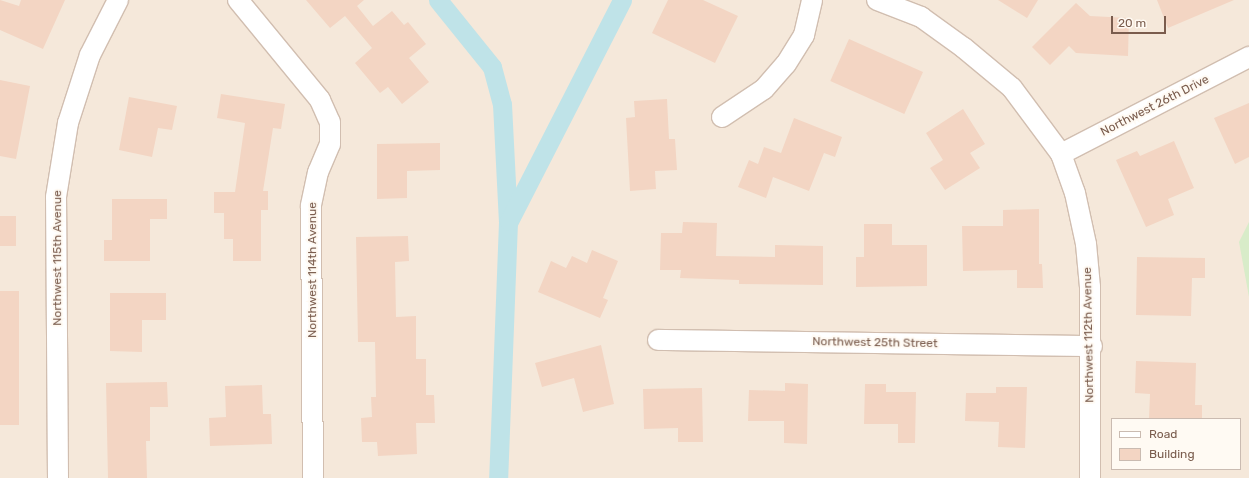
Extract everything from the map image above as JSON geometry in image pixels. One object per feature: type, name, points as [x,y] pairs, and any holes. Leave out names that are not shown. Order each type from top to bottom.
[{"type":"street","name":"Northwest 115th Avenue","points":[[58,478],[56,197],[68,123],[90,55],[118,0]]},
{"type":"street","name":"Northwest 114th Avenue","points":[[238,0],[320,100],[330,122],[330,144],[318,172],[311,206],[313,478]]},
{"type":"street","points":[[722,117],[764,89],[786,64],[804,35],[812,0]]},
{"type":"street","name":"Northwest 112th Avenue","points":[[877,0],[921,17],[1012,88],[1061,154],[1075,193],[1086,244],[1092,346],[1090,478]]},
{"type":"street","name":"Northwest 26th Drive","points":[[1061,154],[1249,57]]},
{"type":"street","name":"Northwest 25th Street","points":[[658,340],[1092,346]]},
{"type":"shaded area","points":[[0,0],[1249,0],[1249,478],[0,478]]},
{"type":"green space","points":[[1249,222],[1249,297],[1239,242]]},
{"type":"building","points":[[0,0],[19,6],[21,0],[65,0],[43,49],[0,30]]},
{"type":"building","points":[[306,0],[364,0],[357,6],[373,26],[392,11],[404,25],[408,22],[426,44],[409,58],[429,82],[402,104],[388,87],[380,93],[355,63],[372,48],[345,16],[330,28]]},
{"type":"building","points":[[668,0],[703,0],[738,16],[715,63],[652,33]]},
{"type":"building","points":[[998,0],[1038,0],[1027,18]]},
{"type":"building","points":[[1157,0],[1234,0],[1168,28]]},
{"type":"building","points":[[1076,3],[1090,16],[1129,18],[1128,56],[1076,53],[1069,46],[1050,65],[1032,47]]},
{"type":"building","points":[[849,39],[923,72],[904,114],[830,81]]},
{"type":"building","points":[[0,80],[30,86],[16,159],[0,156]]},
{"type":"building","points":[[221,94],[285,104],[281,129],[273,128],[263,191],[268,191],[268,210],[261,210],[261,261],[233,261],[233,239],[224,239],[224,213],[214,213],[214,192],[235,192],[245,123],[217,118]]},
{"type":"building","points":[[129,97],[177,106],[172,130],[158,128],[152,157],[119,150]]},
{"type":"building","points":[[667,99],[669,139],[675,139],[677,170],[655,171],[656,189],[630,191],[626,118],[635,117],[634,101]]},
{"type":"building","points":[[1249,103],[1249,157],[1235,164],[1214,118]]},
{"type":"building","points":[[963,109],[985,144],[970,153],[980,168],[945,190],[930,168],[943,160],[926,133]]},
{"type":"building","points":[[794,118],[842,137],[835,157],[824,153],[809,191],[773,177],[766,198],[738,187],[749,160],[758,164],[764,147],[781,153]]},
{"type":"building","points":[[1174,141],[1194,188],[1168,199],[1174,215],[1146,227],[1116,160],[1137,151],[1140,156]]},
{"type":"building","points":[[440,143],[440,170],[407,171],[407,198],[377,199],[377,144]]},
{"type":"building","points":[[112,199],[167,199],[167,219],[150,219],[150,261],[104,261],[104,240],[112,240]]},
{"type":"building","points":[[1039,209],[1039,264],[1042,264],[1043,288],[1017,288],[1017,270],[963,271],[962,226],[1003,226],[1003,210]]},
{"type":"building","points":[[0,216],[16,216],[16,246],[0,246]]},
{"type":"building","points":[[683,222],[717,223],[716,256],[775,257],[775,245],[823,246],[823,285],[739,284],[739,280],[680,278],[681,270],[660,270],[661,233],[682,233]]},
{"type":"building","points":[[864,224],[892,224],[892,245],[927,245],[927,286],[856,287],[856,257],[864,257]]},
{"type":"building","points":[[408,236],[409,261],[395,262],[396,317],[416,316],[416,359],[426,359],[426,395],[434,395],[435,423],[416,423],[417,454],[378,456],[377,442],[362,442],[361,418],[372,417],[371,397],[376,397],[375,342],[358,342],[356,237]]},
{"type":"building","points":[[592,250],[618,261],[603,298],[608,300],[600,318],[538,292],[551,261],[566,268],[572,256],[587,263]]},
{"type":"building","points":[[1137,257],[1205,258],[1205,278],[1192,278],[1191,316],[1136,315]]},
{"type":"building","points":[[0,291],[19,291],[19,425],[0,425]]},
{"type":"building","points":[[110,293],[166,293],[166,320],[142,320],[142,352],[110,351]]},
{"type":"building","points":[[601,345],[614,404],[583,412],[574,378],[542,387],[535,363]]},
{"type":"building","points":[[1136,361],[1196,363],[1195,405],[1202,405],[1202,418],[1149,418],[1150,394],[1135,393]]},
{"type":"building","points":[[167,382],[168,407],[150,407],[150,441],[146,441],[147,478],[108,478],[106,383]]},
{"type":"building","points":[[785,383],[808,384],[807,444],[784,443],[784,421],[748,421],[749,390],[785,391]]},
{"type":"building","points":[[865,384],[886,384],[886,392],[916,392],[915,443],[898,443],[898,424],[864,424]]},
{"type":"building","points":[[262,385],[263,414],[271,414],[272,444],[210,446],[209,418],[226,417],[225,386]]},
{"type":"building","points":[[996,387],[1027,387],[1025,448],[998,447],[999,422],[965,421],[966,393],[996,393]]},
{"type":"building","points":[[702,388],[703,442],[678,442],[678,428],[644,429],[643,389]]},
{"type":"waterway","points":[[438,0],[492,67],[502,104],[508,222],[498,478]]},
{"type":"waterway","points":[[509,221],[622,0]]}]
